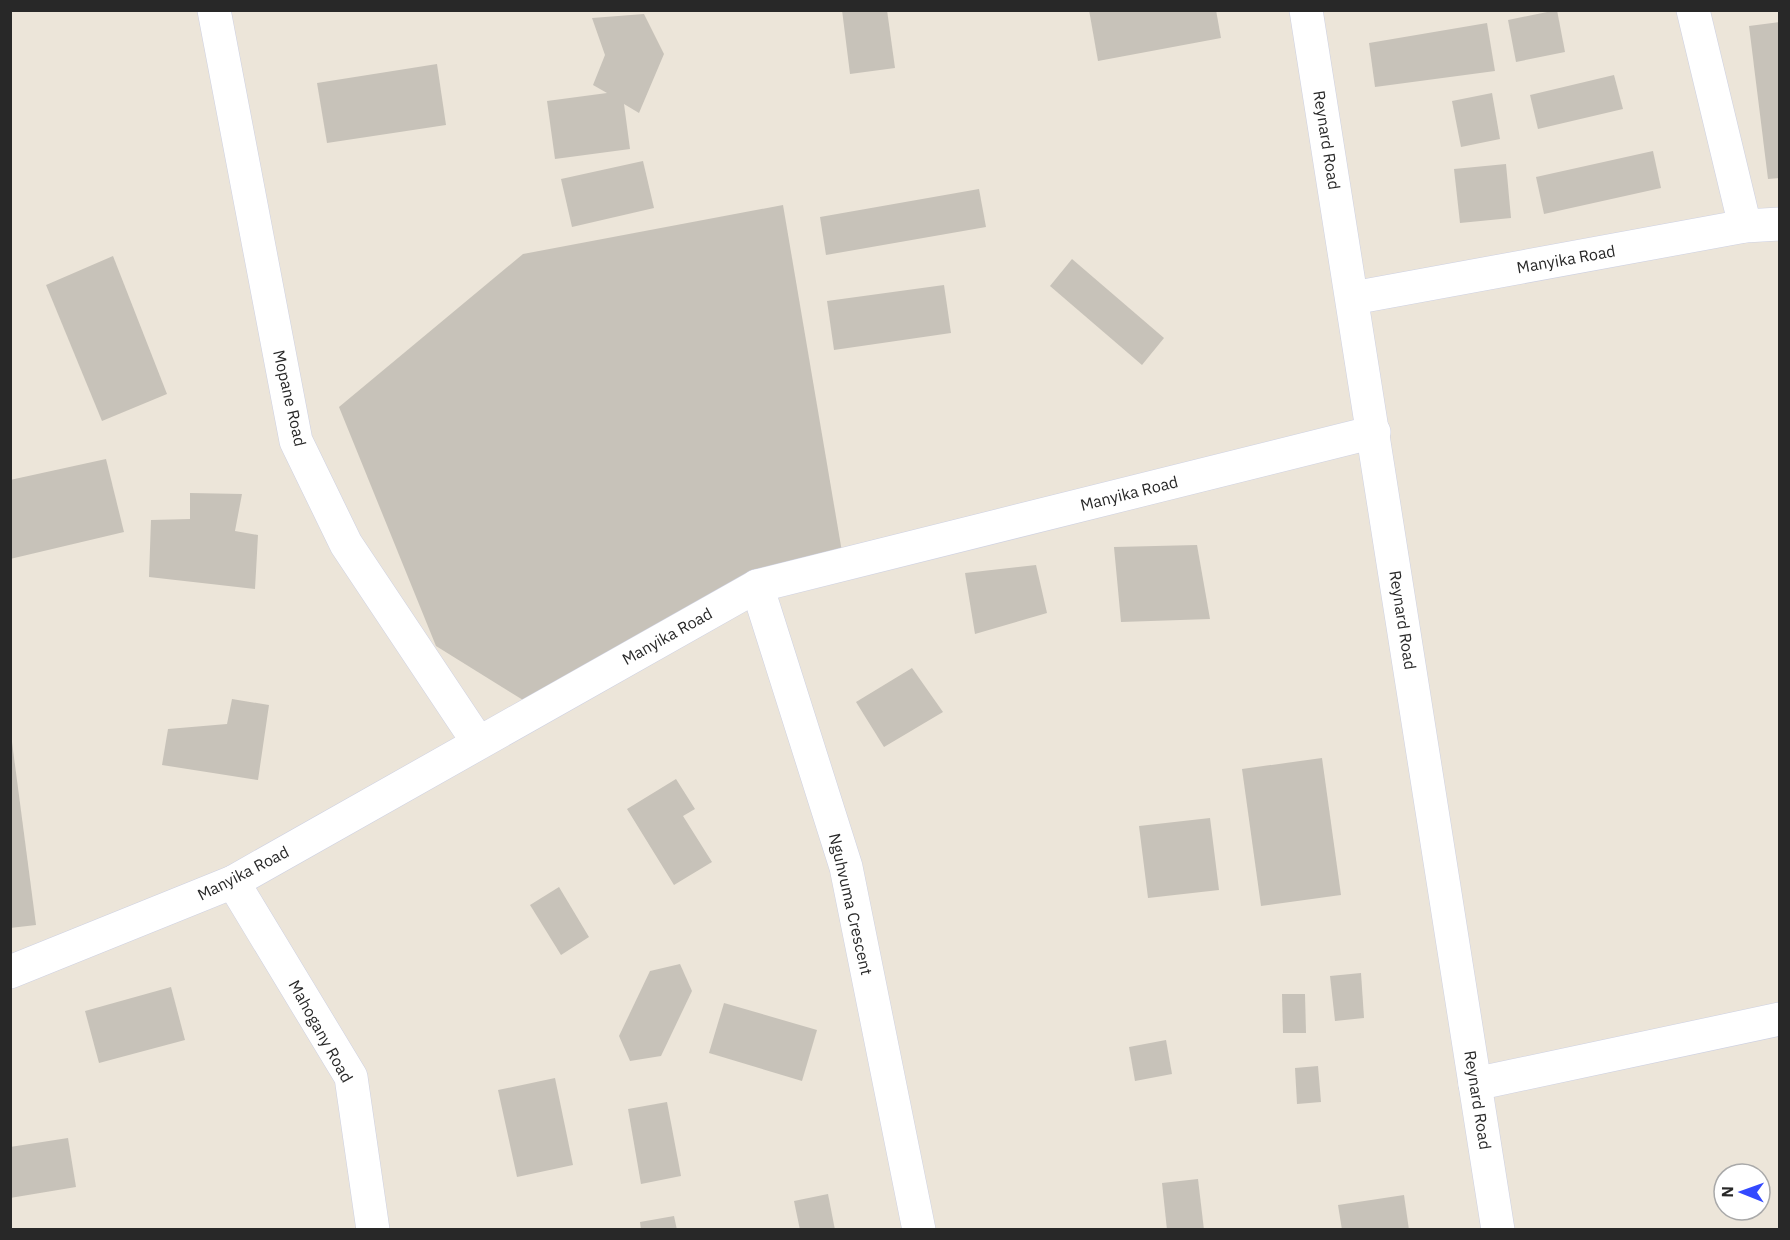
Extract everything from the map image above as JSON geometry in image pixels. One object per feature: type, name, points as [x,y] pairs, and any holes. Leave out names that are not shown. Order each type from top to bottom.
[{"type":"street","name":"Mopane Road","points":[[214,10],[296,441],[346,544],[478,742]]},
{"type":"street","name":"Reynard Road","points":[[1306,10],[1498,1230]]},
{"type":"street","points":[[1693,10],[1745,226]]},
{"type":"street","name":"Manyika Road","points":[[1353,298],[1745,226],[1779,224]]},
{"type":"street","name":"Manyika Road","points":[[10,972],[233,882],[757,586],[1374,432]]},
{"type":"street","name":"Nguhvuma Crescent","points":[[757,586],[846,867],[919,1230]]},
{"type":"street","name":"Mahogany Road","points":[[233,882],[351,1077],[373,1230]]},
{"type":"street","points":[[1475,1084],[1779,1019]]},
{"type":"building","points":[[842,10],[887,10],[895,68],[850,74]]},
{"type":"building","points":[[1089,10],[1216,10],[1221,38],[1098,61]]},
{"type":"building","points":[[1557,10],[1565,52],[1516,62],[1508,20]]},
{"type":"building","points":[[644,14],[664,54],[639,113],[624,104],[630,149],[555,159],[547,101],[607,93],[593,85],[605,55],[592,18]]},
{"type":"building","points":[[1780,22],[1780,178],[1768,179],[1749,26]]},
{"type":"building","points":[[1487,23],[1495,71],[1375,87],[1369,43]]},
{"type":"building","points":[[437,64],[446,125],[327,143],[317,83]]},
{"type":"building","points":[[1614,75],[1623,109],[1538,129],[1530,95]]},
{"type":"building","points":[[1492,93],[1500,139],[1461,147],[1452,101]]},
{"type":"building","points":[[1653,151],[1661,188],[1544,214],[1536,177]]},
{"type":"building","points":[[643,161],[654,208],[572,227],[561,179]]},
{"type":"building","points":[[1506,164],[1511,218],[1460,223],[1454,169]]},
{"type":"building","points":[[979,189],[986,227],[826,255],[820,217]]},
{"type":"building","points":[[783,205],[842,552],[523,700],[436,646],[339,407],[523,254]]},
{"type":"building","points":[[113,256],[167,394],[102,421],[46,285]]},
{"type":"building","points":[[1072,259],[1164,338],[1142,365],[1050,286]]},
{"type":"building","points":[[944,285],[951,333],[834,350],[827,301]]},
{"type":"building","points":[[106,459],[124,532],[10,559],[10,480]]},
{"type":"building","points":[[190,493],[242,494],[235,531],[258,535],[255,589],[149,577],[151,520],[190,519]]},
{"type":"building","points":[[1197,545],[1210,619],[1121,622],[1114,547]]},
{"type":"building","points":[[1036,565],[1047,613],[975,634],[965,573]]},
{"type":"building","points":[[912,668],[943,712],[884,747],[856,702]]},
{"type":"building","points":[[232,699],[269,705],[258,780],[162,765],[168,729],[227,724]]},
{"type":"building","points":[[10,727],[36,925],[10,928]]},
{"type":"building","points":[[1322,758],[1341,895],[1261,906],[1242,769]]},
{"type":"building","points":[[676,779],[695,809],[683,816],[712,862],[674,885],[627,809]]},
{"type":"building","points":[[1210,818],[1219,890],[1148,898],[1139,826]]},
{"type":"building","points":[[559,887],[589,937],[561,955],[530,905]]},
{"type":"building","points":[[680,964],[692,991],[661,1056],[630,1061],[619,1036],[650,971]]},
{"type":"building","points":[[1361,973],[1364,1018],[1335,1021],[1330,976]]},
{"type":"building","points":[[171,987],[185,1040],[99,1063],[85,1011]]},
{"type":"building","points":[[1282,994],[1305,994],[1306,1033],[1283,1033]]},
{"type":"building","points":[[724,1003],[817,1030],[802,1081],[709,1053]]},
{"type":"building","points":[[1166,1040],[1172,1074],[1135,1081],[1129,1047]]},
{"type":"building","points":[[1318,1066],[1321,1102],[1297,1104],[1295,1068]]},
{"type":"building","points":[[555,1078],[573,1165],[517,1177],[498,1090]]},
{"type":"building","points":[[667,1102],[681,1176],[641,1184],[628,1109]]},
{"type":"building","points":[[68,1138],[76,1187],[10,1198],[10,1147]]},
{"type":"building","points":[[1198,1179],[1204,1230],[1167,1230],[1162,1183]]},
{"type":"building","points":[[828,1194],[835,1230],[800,1230],[794,1201]]},
{"type":"building","points":[[1404,1195],[1409,1230],[1342,1230],[1338,1205]]},
{"type":"building","points":[[674,1216],[677,1230],[641,1230],[640,1222]]}]
